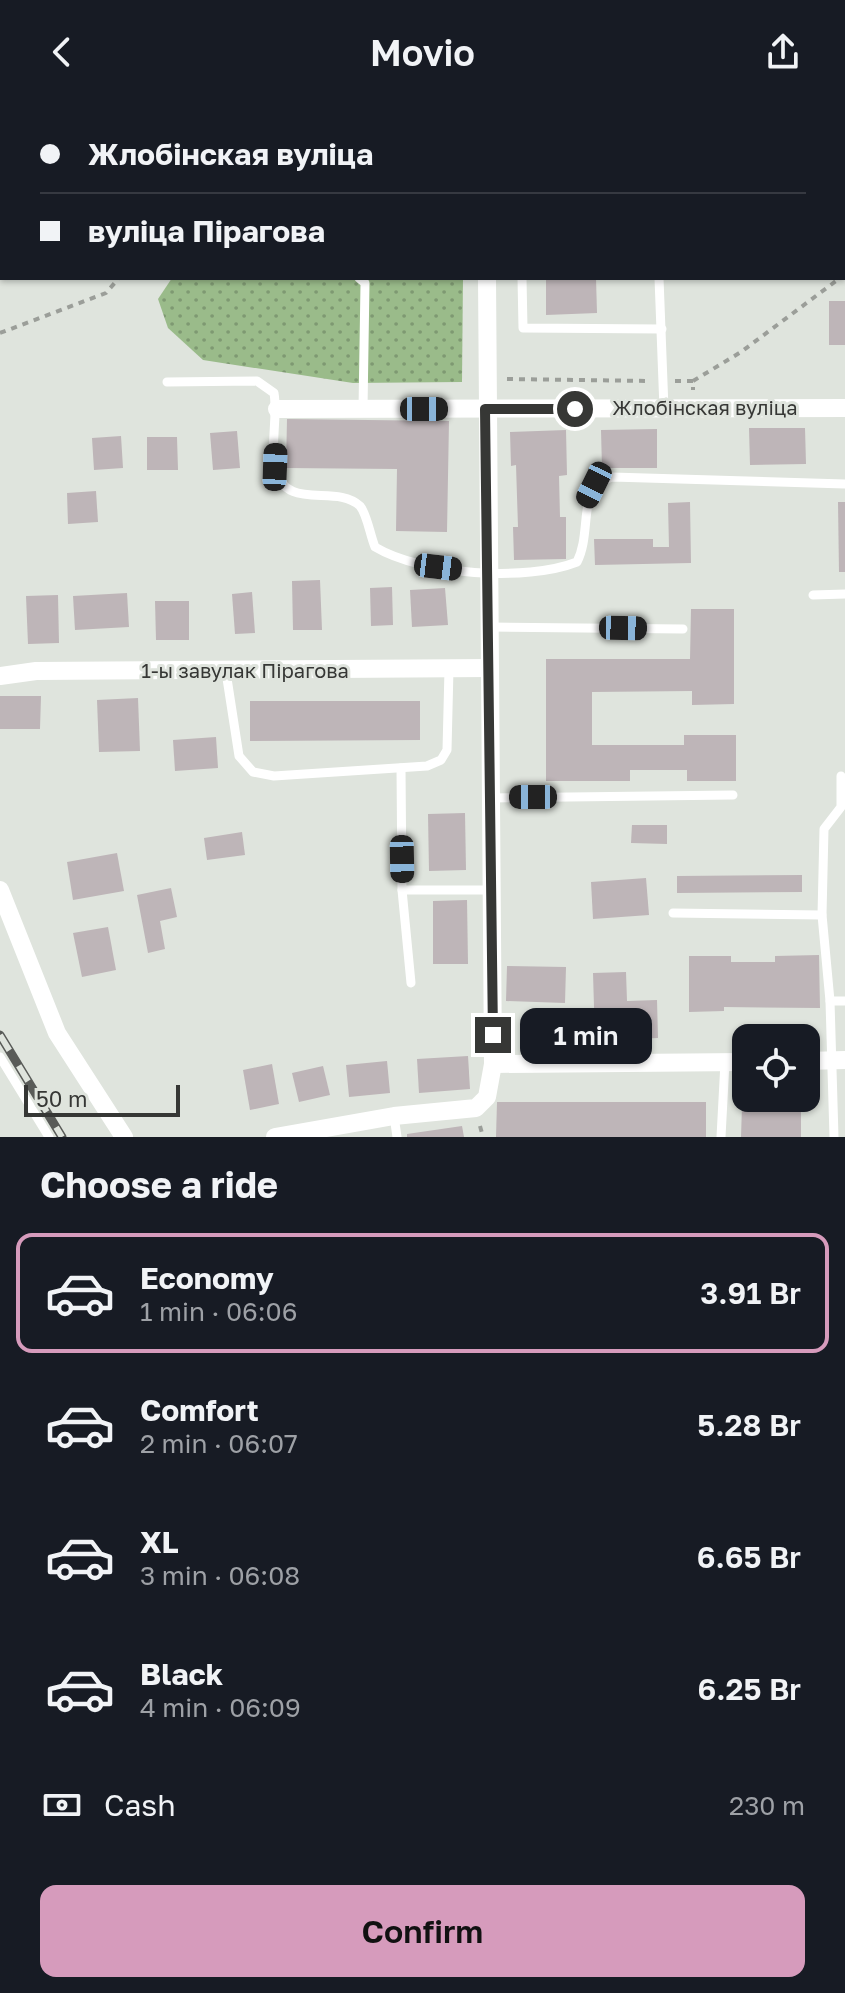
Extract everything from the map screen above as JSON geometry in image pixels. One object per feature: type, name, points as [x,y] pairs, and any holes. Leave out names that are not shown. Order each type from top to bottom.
[{"type":"street","points":[[275,1137],[394,1116],[476,1108],[487,1097],[493,1064],[485,409],[487,280]]},
{"type":"street","name":"Жлобінская вуліца","points":[[277,409],[845,408]]},
{"type":"street","name":"1-ы завулак Пірагова","points":[[0,676],[36,671],[490,668]]},
{"type":"street","points":[[0,890],[57,1033],[124,1137]]},
{"type":"street","points":[[493,1064],[732,1062]]},
{"type":"lane","points":[[361,280],[365,283],[363,409]]},
{"type":"lane","points":[[522,280],[523,328],[662,329]]},
{"type":"lane","points":[[659,280],[664,409]]},
{"type":"lane","points":[[167,382],[257,381],[274,393],[277,409],[275,467],[283,486],[301,496],[350,498],[363,509],[375,547],[396,559],[489,572],[558,569],[577,562],[584,547],[587,500],[594,485],[612,477],[845,484]]},
{"type":"lane","points":[[813,595],[845,594]]},
{"type":"lane","points":[[490,627],[683,629]]},
{"type":"lane","points":[[226,672],[239,756],[253,772],[274,776],[427,766],[441,760],[447,750],[449,669]]},
{"type":"lane","points":[[401,768],[402,890],[411,983]]},
{"type":"lane","points":[[834,1137],[839,1060],[822,915],[824,829],[841,807],[841,776]]},
{"type":"lane","points":[[489,798],[733,795]]},
{"type":"lane","points":[[402,890],[492,890]]},
{"type":"lane","points":[[673,913],[822,915]]},
{"type":"lane","points":[[830,1001],[845,1001]]},
{"type":"lane","points":[[0,1057],[49,1137]]},
{"type":"lane","points":[[721,1137],[725,1062]]},
{"type":"lane","points":[[394,1116],[397,1137]]},
{"type":"path","points":[[0,333],[106,293],[117,280]]},
{"type":"path","points":[[486,378],[693,381],[741,352],[837,280]]},
{"type":"path","points":[[693,381],[693,408]]},
{"type":"green space","points":[[171,280],[463,280],[462,382],[353,383],[203,360],[168,328],[158,299]]},
{"type":"building","points":[[546,280],[596,280],[597,313],[546,315]]},
{"type":"building","points":[[829,301],[845,301],[845,345],[829,345]]},
{"type":"building","points":[[287,419],[449,421],[447,532],[396,531],[397,469],[286,468]]},
{"type":"building","points":[[749,428],[805,428],[806,464],[750,465]]},
{"type":"building","points":[[657,429],[657,468],[602,468],[601,430]]},
{"type":"building","points":[[566,430],[567,475],[559,476],[560,517],[566,517],[566,559],[514,560],[513,527],[518,527],[516,465],[511,466],[510,432]]},
{"type":"building","points":[[237,431],[240,468],[213,470],[210,433]]},
{"type":"building","points":[[121,436],[123,468],[94,470],[92,438]]},
{"type":"building","points":[[147,437],[177,437],[178,470],[147,470]]},
{"type":"building","points":[[96,491],[98,522],[68,524],[67,493]]},
{"type":"building","points":[[690,502],[691,563],[595,565],[594,539],[653,539],[653,547],[669,547],[668,503]]},
{"type":"building","points":[[838,502],[845,502],[845,572],[839,572]]},
{"type":"building","points":[[320,580],[322,630],[293,630],[292,581]]},
{"type":"building","points":[[392,587],[393,625],[371,626],[370,588]]},
{"type":"building","points":[[445,588],[448,625],[412,627],[410,590]]},
{"type":"building","points":[[252,592],[255,633],[235,634],[232,594]]},
{"type":"building","points":[[127,593],[129,627],[75,630],[73,596]]},
{"type":"building","points":[[58,595],[59,643],[28,644],[26,596]]},
{"type":"building","points":[[155,601],[189,601],[189,640],[156,640]]},
{"type":"building","points":[[691,609],[734,609],[734,704],[692,705],[692,691],[592,692],[592,745],[684,745],[684,735],[736,735],[736,781],[687,781],[687,770],[630,770],[630,781],[546,781],[546,659],[690,659]]},
{"type":"building","points":[[0,696],[41,696],[40,729],[0,729]]},
{"type":"building","points":[[138,698],[140,751],[99,752],[97,700]]},
{"type":"building","points":[[250,701],[420,701],[420,740],[250,741]]},
{"type":"building","points":[[216,737],[218,768],[175,771],[173,740]]},
{"type":"building","points":[[465,813],[466,870],[429,871],[428,814]]},
{"type":"building","points":[[632,825],[667,825],[667,844],[631,843]]},
{"type":"building","points":[[242,832],[245,855],[207,860],[204,838]]},
{"type":"building","points":[[117,853],[124,891],[73,900],[67,862]]},
{"type":"building","points":[[802,875],[802,892],[677,893],[677,876]]},
{"type":"building","points":[[646,878],[649,915],[593,919],[591,882]]},
{"type":"building","points":[[171,888],[177,917],[160,921],[165,949],[148,953],[137,895]]},
{"type":"building","points":[[467,900],[468,964],[433,964],[433,901]]},
{"type":"building","points":[[108,927],[116,970],[82,977],[73,933]]},
{"type":"building","points":[[819,955],[820,1008],[724,1007],[724,1011],[689,1012],[689,956],[731,956],[731,962],[775,962],[775,956]]},
{"type":"building","points":[[507,966],[566,967],[565,1003],[506,1001]]},
{"type":"building","points":[[626,972],[627,1001],[657,1000],[658,1038],[595,1040],[593,973]]},
{"type":"building","points":[[468,1056],[470,1089],[419,1093],[417,1059]]},
{"type":"building","points":[[387,1061],[390,1093],[349,1097],[346,1065]]},
{"type":"building","points":[[272,1064],[279,1104],[250,1110],[243,1070]]},
{"type":"building","points":[[323,1066],[330,1095],[299,1102],[292,1073]]},
{"type":"building","points":[[497,1102],[706,1102],[706,1137],[496,1137]]},
{"type":"building","points":[[742,1112],[801,1112],[801,1137],[741,1137]]},
{"type":"building","points":[[462,1126],[464,1137],[407,1137],[407,1134]]},
{"type":"railway","points":[[0,1035],[62,1137]]},
{"type":"route","points":[[493,1035],[485,409],[575,409]]}]
